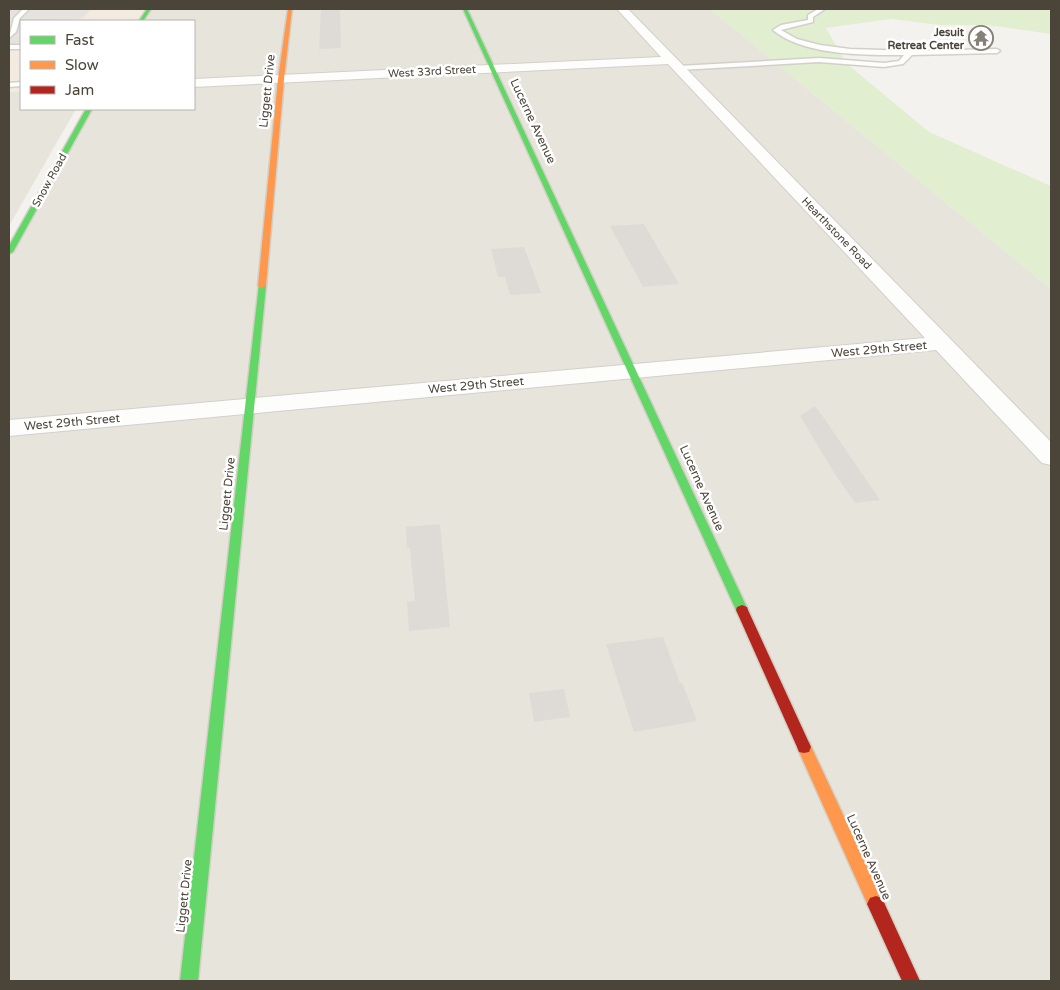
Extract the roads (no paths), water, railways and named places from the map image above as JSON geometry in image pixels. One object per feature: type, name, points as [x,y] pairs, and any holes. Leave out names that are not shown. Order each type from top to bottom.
[{"type":"street","points":[[142,20],[149,9]]},
{"type":"street","name":"Liggett Drive","points":[[189,981],[250,406],[281,79],[290,9]]},
{"type":"street","name":"Lucerne Avenue","points":[[465,9],[632,372],[640,384],[910,981]]},
{"type":"street","name":"Hearthstone Road","points":[[622,9],[1051,457]]},
{"type":"street","name":"West 33rd Street","points":[[195,83],[493,68],[674,64]]},
{"type":"street","name":"Snow Road","points":[[9,252],[88,110]]},
{"type":"street","name":"West 29th Street","points":[[9,428],[943,343]]},
{"type":"lane","points":[[9,36],[14,31],[17,18],[26,9]]},
{"type":"lane","points":[[822,9],[810,16],[811,21],[783,26],[776,30],[788,37],[822,48],[911,52],[997,51]]},
{"type":"lane","points":[[674,64],[819,60],[884,65],[901,63],[911,52]]},
{"type":"place","name":"Jesuit Retreat Center","points":[[981,38]]}]
